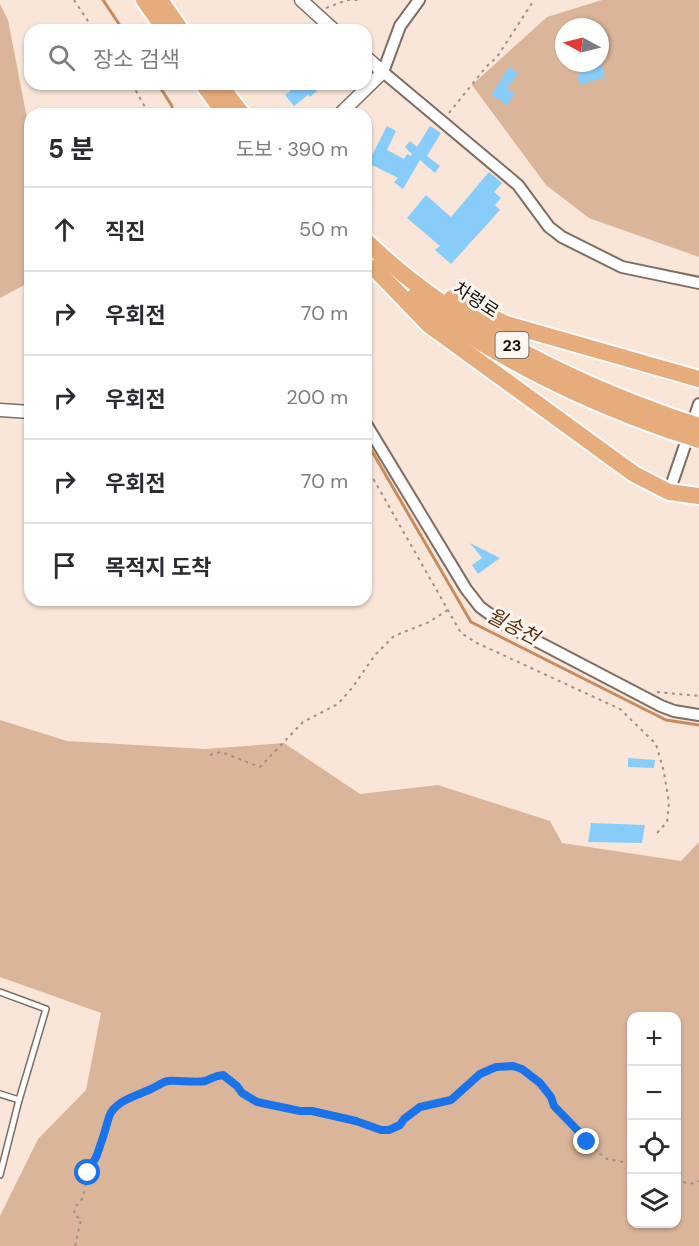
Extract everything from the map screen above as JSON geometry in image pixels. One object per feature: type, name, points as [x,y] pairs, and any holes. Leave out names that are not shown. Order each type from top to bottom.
[{"type":"highway","points":[[144,0],[161,24]]},
{"type":"highway","points":[[160,0],[177,24]]},
{"type":"highway","points":[[207,90],[221,108]]},
{"type":"highway","points":[[224,90],[237,108]]},
{"type":"highway","points":[[374,262],[506,324],[699,379]]},
{"type":"highway","points":[[374,262],[429,325],[634,474],[669,492],[699,496]]},
{"type":"highway","name":"차령로","points":[[374,262],[459,315],[543,363],[673,424]]},
{"type":"highway","name":"23","points":[[673,424],[699,426]]},
{"type":"highway","name":"23","points":[[673,424],[699,440]]},
{"type":"street","points":[[301,0],[327,24]]},
{"type":"street","points":[[372,82],[382,72],[400,26],[419,0]]},
{"type":"street","points":[[372,63],[518,185],[549,226],[562,237],[622,267],[699,283]]},
{"type":"street","points":[[346,108],[364,90]]},
{"type":"street","points":[[699,404],[669,492],[699,504]]},
{"type":"street","points":[[0,410],[24,412]]},
{"type":"street","points":[[372,434],[466,589],[480,607],[502,624],[640,695],[674,711],[699,715]]},
{"type":"lane","points":[[0,992],[46,1009],[0,1175]]},
{"type":"lane","points":[[0,1094],[19,1100]]},
{"type":"path","points":[[74,0],[90,24]]},
{"type":"path","points":[[316,14],[337,3],[358,0]]},
{"type":"path","points":[[442,122],[486,67],[497,57],[534,0]]},
{"type":"path","points":[[135,90],[146,108]]},
{"type":"path","points":[[372,477],[461,633],[477,643],[620,709],[657,744],[669,803],[667,822],[656,834]]},
{"type":"path","points":[[210,755],[221,752],[260,767],[303,722],[338,704],[375,655],[394,636],[429,622],[448,610]]},
{"type":"path","points":[[640,695],[659,691],[699,696]]},
{"type":"path","points":[[75,1246],[81,1219],[79,1215],[74,1215],[75,1207],[83,1198],[91,1162],[99,1152],[104,1131],[109,1124],[109,1116],[119,1104],[140,1092],[168,1081],[204,1081],[223,1075],[242,1093],[257,1102],[300,1111],[312,1111],[356,1121],[381,1130],[389,1130],[400,1125],[420,1107],[451,1100],[480,1074],[496,1067],[513,1066],[522,1069],[540,1083],[551,1097],[554,1106],[599,1154],[607,1159],[627,1164]]},
{"type":"path","points":[[681,1181],[690,1184],[699,1181]]},
{"type":"shaded area","points":[[602,0],[699,0],[699,257],[589,218],[546,185],[472,85],[547,17]]},
{"type":"shaded area","points":[[0,4],[8,20],[25,108],[24,285],[0,298]]},
{"type":"shaded area","points":[[0,720],[67,741],[205,749],[284,743],[360,794],[438,785],[550,821],[562,843],[681,861],[699,842],[699,1246],[0,1246],[0,1216],[38,1139],[86,1090],[101,1013],[0,977]]},
{"type":"building","points":[[509,67],[518,73],[507,89],[515,94],[507,105],[491,95]]},
{"type":"building","points":[[581,72],[604,72],[605,77],[580,85],[577,77]]},
{"type":"building","points":[[291,90],[317,91],[294,106],[285,95]]},
{"type":"building","points":[[387,126],[396,131],[387,150],[404,159],[407,154],[411,156],[412,154],[405,147],[410,141],[417,147],[430,126],[441,133],[427,156],[440,166],[435,173],[420,160],[403,189],[394,182],[398,178],[372,165],[372,155]]},
{"type":"building","points":[[489,172],[502,183],[494,192],[501,198],[495,205],[500,210],[451,264],[435,250],[440,246],[407,218],[426,195],[451,217]]},
{"type":"building","points":[[470,543],[500,558],[478,574],[472,565],[482,558]]},
{"type":"building","points":[[628,758],[655,760],[654,768],[628,767]]},
{"type":"building","points":[[591,823],[645,825],[642,843],[588,842]]},
{"type":"waterway","name":"월송천","points":[[103,0],[119,24]]},
{"type":"waterway","name":"월송천","points":[[162,90],[172,108]]},
{"type":"waterway","name":"월송천","points":[[372,451],[471,622],[666,720],[699,725]]},
{"type":"route","points":[[88,1173],[91,1162],[99,1152],[104,1131],[109,1124],[109,1116],[119,1104],[140,1092],[168,1081],[204,1081],[223,1075],[242,1093],[257,1102],[300,1111],[312,1111],[356,1121],[381,1130],[389,1130],[395,1129],[420,1107],[451,1100],[480,1074],[496,1067],[513,1066],[522,1069],[540,1083],[551,1097],[554,1106],[587,1142]]}]
